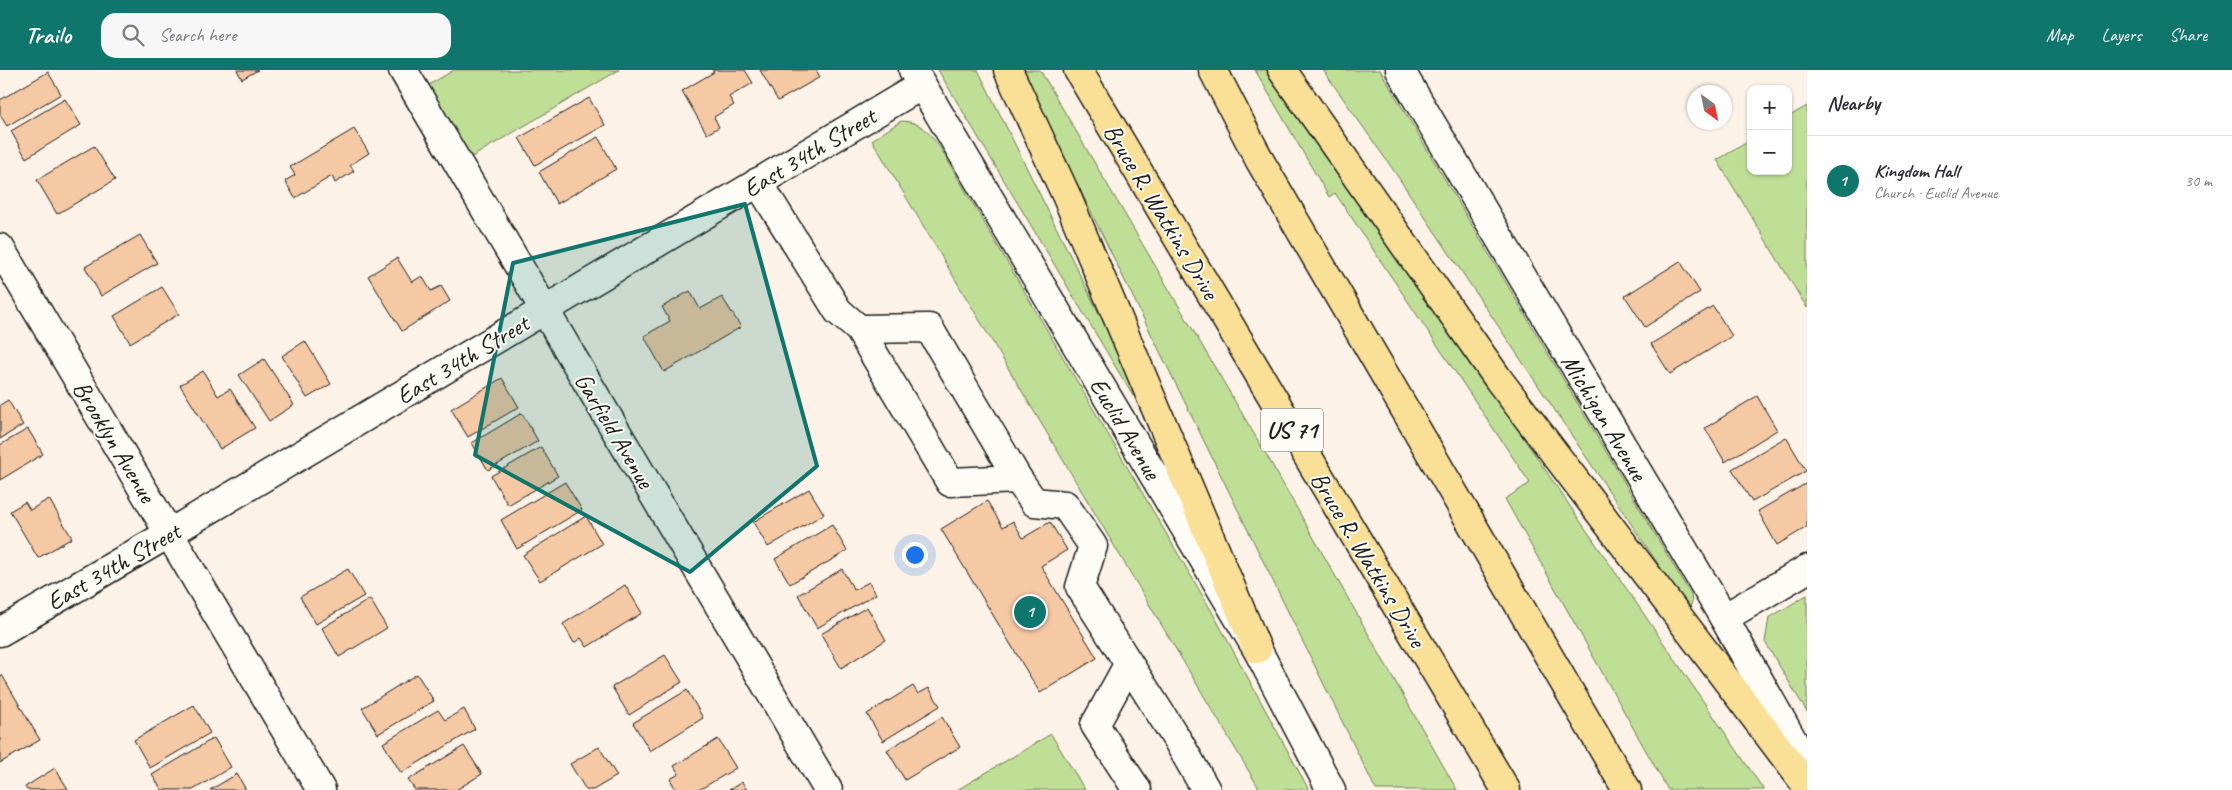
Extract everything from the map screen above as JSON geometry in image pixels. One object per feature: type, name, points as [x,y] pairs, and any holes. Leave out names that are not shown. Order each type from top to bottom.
[{"type":"highway","points":[[1008,70],[1066,195],[1256,649]]},
{"type":"highway","name":"Bruce R. Watkins Drive","points":[[1078,70],[1506,790]]},
{"type":"highway","points":[[1213,70],[1260,161],[1627,790]]},
{"type":"highway","points":[[1282,70],[1499,380],[1807,786]]},
{"type":"street","name":"Garfield Avenue","points":[[403,70],[828,790]]},
{"type":"street","name":"Michigan Avenue","points":[[1400,70],[1724,618],[1807,766]]},
{"type":"street","name":"East 34th Street","points":[[0,632],[170,533],[758,182],[918,77]]},
{"type":"street","name":"Euclid Avenue","points":[[918,77],[1256,649],[1331,790]]},
{"type":"street","points":[[758,182],[838,312],[859,329],[950,482],[1018,479]]},
{"type":"street","name":"Brooklyn Avenue","points":[[0,248],[321,790]]},
{"type":"street","points":[[859,329],[929,328],[1018,479],[1034,502],[1065,505],[1092,546],[1080,587],[1178,741],[1206,790]]},
{"type":"street","points":[[1724,618],[1807,570]]},
{"type":"street","points":[[1128,665],[1095,725],[1137,790]]},
{"type":"highlighted area","points":[[745,204],[817,466],[690,572],[475,455],[513,263]]},
{"type":"green space","points":[[454,70],[619,70],[470,158],[427,86]]},
{"type":"green space","points":[[938,70],[978,70],[1139,394],[1133,396]]},
{"type":"green space","points":[[1021,70],[1040,70],[1270,461],[1457,790],[1376,790]]},
{"type":"green space","points":[[1255,70],[1272,70],[1764,790],[1668,790],[1505,499],[1530,483],[1335,193],[1329,197]]},
{"type":"green space","points":[[1323,70],[1380,70],[1691,595],[1692,602],[1689,610],[1392,168]]},
{"type":"green space","points":[[1807,106],[1807,308],[1717,160],[1747,142],[1747,175],[1792,175],[1792,115]]},
{"type":"green space","points":[[901,121],[915,123],[920,126],[941,149],[1211,610],[1309,790],[1260,790],[872,140]]},
{"type":"green space","points":[[1807,595],[1807,712],[1765,642],[1769,618]]},
{"type":"green space","points":[[1051,734],[1085,790],[957,790]]},
{"type":"building","points":[[237,70],[258,70],[242,79]]},
{"type":"building","points":[[712,70],[745,70],[753,83],[729,97],[734,105],[714,117],[719,127],[707,134],[682,91],[714,72]]},
{"type":"building","points":[[760,70],[816,70],[820,77],[778,101]]},
{"type":"building","points":[[48,72],[61,94],[7,126],[0,115],[0,100]]},
{"type":"building","points":[[589,98],[605,125],[535,165],[519,138]]},
{"type":"building","points":[[65,99],[81,125],[26,158],[11,131]]},
{"type":"building","points":[[354,129],[369,153],[350,165],[354,171],[335,183],[332,176],[295,198],[285,181],[295,175],[290,167]]},
{"type":"building","points":[[598,137],[616,169],[557,204],[539,172]]},
{"type":"building","points":[[94,146],[115,180],[57,214],[37,180]]},
{"type":"building","points":[[140,235],[157,263],[101,296],[85,267]]},
{"type":"building","points":[[397,258],[412,282],[422,276],[431,291],[441,286],[450,301],[402,331],[368,276]]},
{"type":"building","points":[[1680,261],[1700,292],[1645,327],[1625,296]]},
{"type":"building","points":[[162,287],[179,314],[130,343],[114,316]]},
{"type":"building","points":[[690,291],[700,309],[722,297],[741,327],[664,372],[644,336],[670,321],[662,307]]},
{"type":"building","points":[[1713,306],[1732,336],[1670,374],[1651,344]]},
{"type":"building","points":[[305,341],[331,384],[307,398],[282,356]]},
{"type":"building","points":[[264,359],[294,405],[269,421],[239,375]]},
{"type":"building","points":[[203,371],[218,396],[230,389],[255,428],[220,449],[180,385]]},
{"type":"building","points":[[502,378],[519,407],[468,437],[451,409]]},
{"type":"building","points":[[1757,396],[1777,430],[1725,462],[1705,428]]},
{"type":"building","points":[[8,400],[23,425],[0,439],[0,405]]},
{"type":"building","points":[[522,413],[538,441],[488,470],[472,443]]},
{"type":"building","points":[[28,429],[43,454],[0,480],[0,445]]},
{"type":"building","points":[[1786,437],[1806,471],[1752,502],[1732,469]]},
{"type":"building","points":[[541,447],[558,476],[508,505],[491,476]]},
{"type":"building","points":[[565,482],[582,510],[517,549],[501,520]]},
{"type":"building","points":[[1807,483],[1807,527],[1777,545],[1758,511]]},
{"type":"building","points":[[809,489],[824,514],[768,547],[753,522]]},
{"type":"building","points":[[49,499],[72,538],[38,558],[10,511],[25,502],[30,510]]},
{"type":"building","points":[[987,501],[1003,527],[1013,521],[1023,538],[1050,522],[1067,550],[1041,566],[1097,658],[1040,693],[941,529]]},
{"type":"building","points":[[586,516],[602,544],[540,581],[523,555]]},
{"type":"building","points":[[832,525],[847,551],[790,584],[775,559]]},
{"type":"building","points":[[348,569],[364,596],[316,624],[300,597]]},
{"type":"building","points":[[842,569],[854,590],[869,582],[876,594],[817,628],[798,595]]},
{"type":"building","points":[[625,585],[642,613],[587,647],[581,638],[574,643],[563,624]]},
{"type":"building","points":[[370,599],[387,628],[339,657],[322,628]]},
{"type":"building","points":[[867,607],[886,640],[841,668],[821,634]]},
{"type":"building","points":[[665,655],[682,682],[629,715],[612,687]]},
{"type":"building","points":[[417,674],[434,701],[378,734],[362,708]]},
{"type":"building","points":[[2,675],[40,740],[0,763],[0,676]]},
{"type":"building","points":[[913,686],[918,694],[929,688],[940,706],[883,741],[867,714]]},
{"type":"building","points":[[687,690],[703,718],[650,751],[633,723]]},
{"type":"building","points":[[194,705],[210,733],[150,768],[134,740]]},
{"type":"building","points":[[464,709],[475,729],[401,773],[383,743],[438,710],[445,720]]},
{"type":"building","points":[[942,717],[960,747],[905,780],[887,750]]},
{"type":"building","points":[[214,738],[231,767],[193,790],[162,790],[152,775]]},
{"type":"building","points":[[718,739],[736,768],[699,790],[676,790],[670,779],[679,774],[674,766]]},
{"type":"building","points":[[464,746],[482,774],[456,790],[415,790],[408,780]]},
{"type":"building","points":[[599,747],[617,776],[593,790],[586,790],[570,764]]},
{"type":"building","points":[[55,768],[68,789],[27,790],[25,787]]},
{"type":"building","points":[[237,774],[246,790],[210,790]]},
{"type":"building","points":[[742,782],[747,790],[729,790]]},
{"type":"place","name":"Kingdom Hall","points":[[1030,612]]}]
